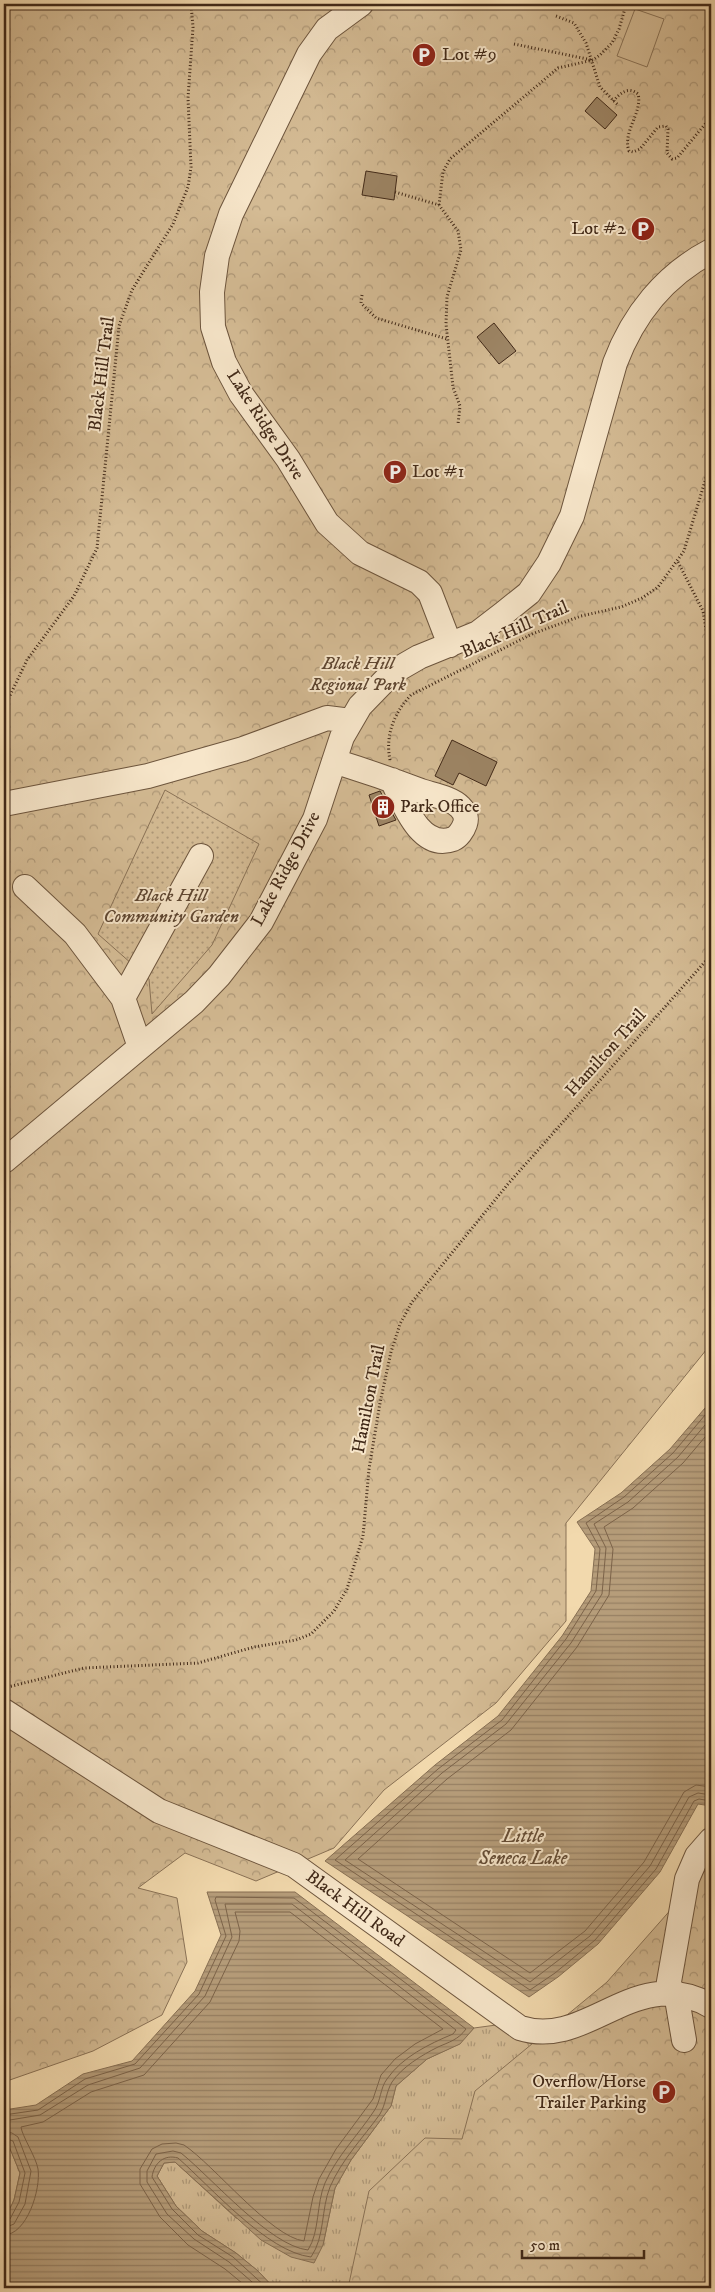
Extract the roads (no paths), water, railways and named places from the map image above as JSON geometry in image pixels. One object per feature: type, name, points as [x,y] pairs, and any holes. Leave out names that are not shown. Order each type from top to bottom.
[{"type":"street","name":"Lake Ridge Drive","points":[[361,4],[327,29],[309,54],[231,214],[217,256],[212,292],[213,327],[224,362],[241,394],[288,459],[327,523],[360,553],[419,582],[430,593],[450,645]]},
{"type":"street","name":"Lake Ridge Drive","points":[[4,1162],[201,996],[219,976],[261,922],[315,819],[342,736],[360,706],[393,672],[418,657],[478,633],[529,593],[548,564],[572,516],[615,363],[624,338],[651,297],[690,262],[711,251]]},
{"type":"street","points":[[4,804],[148,776],[243,749],[327,718],[351,721]]},
{"type":"street","points":[[334,761],[392,774]]},
{"type":"street","points":[[123,998],[201,856]]},
{"type":"street","points":[[25,887],[75,934],[123,998],[140,1048]]},
{"type":"street","name":"Black Hill Road","points":[[4,1711],[159,1810],[294,1864],[520,2028],[544,2033],[564,2030],[632,2000],[650,1995],[672,1993],[711,2006]]},
{"type":"street","points":[[684,2040],[672,1993],[688,1879],[697,1856],[711,1840]]},
{"type":"water","name":"Little Seneca Lake","points":[[711,1401],[711,1806],[698,1804],[660,1872],[598,1944],[558,1977],[529,1997],[325,1861],[435,1765],[498,1716],[562,1636],[591,1591],[595,1549],[577,1522],[621,1493],[670,1449]]},
{"type":"water","points":[[207,1892],[295,1892],[474,2028],[460,2044],[427,2059],[396,2086],[391,2106],[351,2160],[335,2188],[323,2245],[314,2263],[291,2257],[261,2240],[175,2162],[164,2163],[157,2176],[176,2206],[202,2231],[236,2253],[258,2271],[274,2288],[4,2288],[4,2221],[14,2200],[20,2173],[8,2144],[4,2142],[4,2110],[36,2105],[83,2074],[132,2061],[195,1991],[221,1935]]},
{"type":"place","name":"Lot #9","points":[[424,55]]},
{"type":"place","name":"Lot #2","points":[[643,229]]},
{"type":"place","name":"Lot #1","points":[[395,472]]},
{"type":"place","name":"Park Office","points":[[383,807]]},
{"type":"place","name":"Overflow/Horse Trailer Parking","points":[[664,2092]]},
{"type":"park label","name":"Black Hill Regional Park","points":[[358,674]]},
{"type":"park label","name":"Black Hill Community Garden","points":[[171,906]]}]
